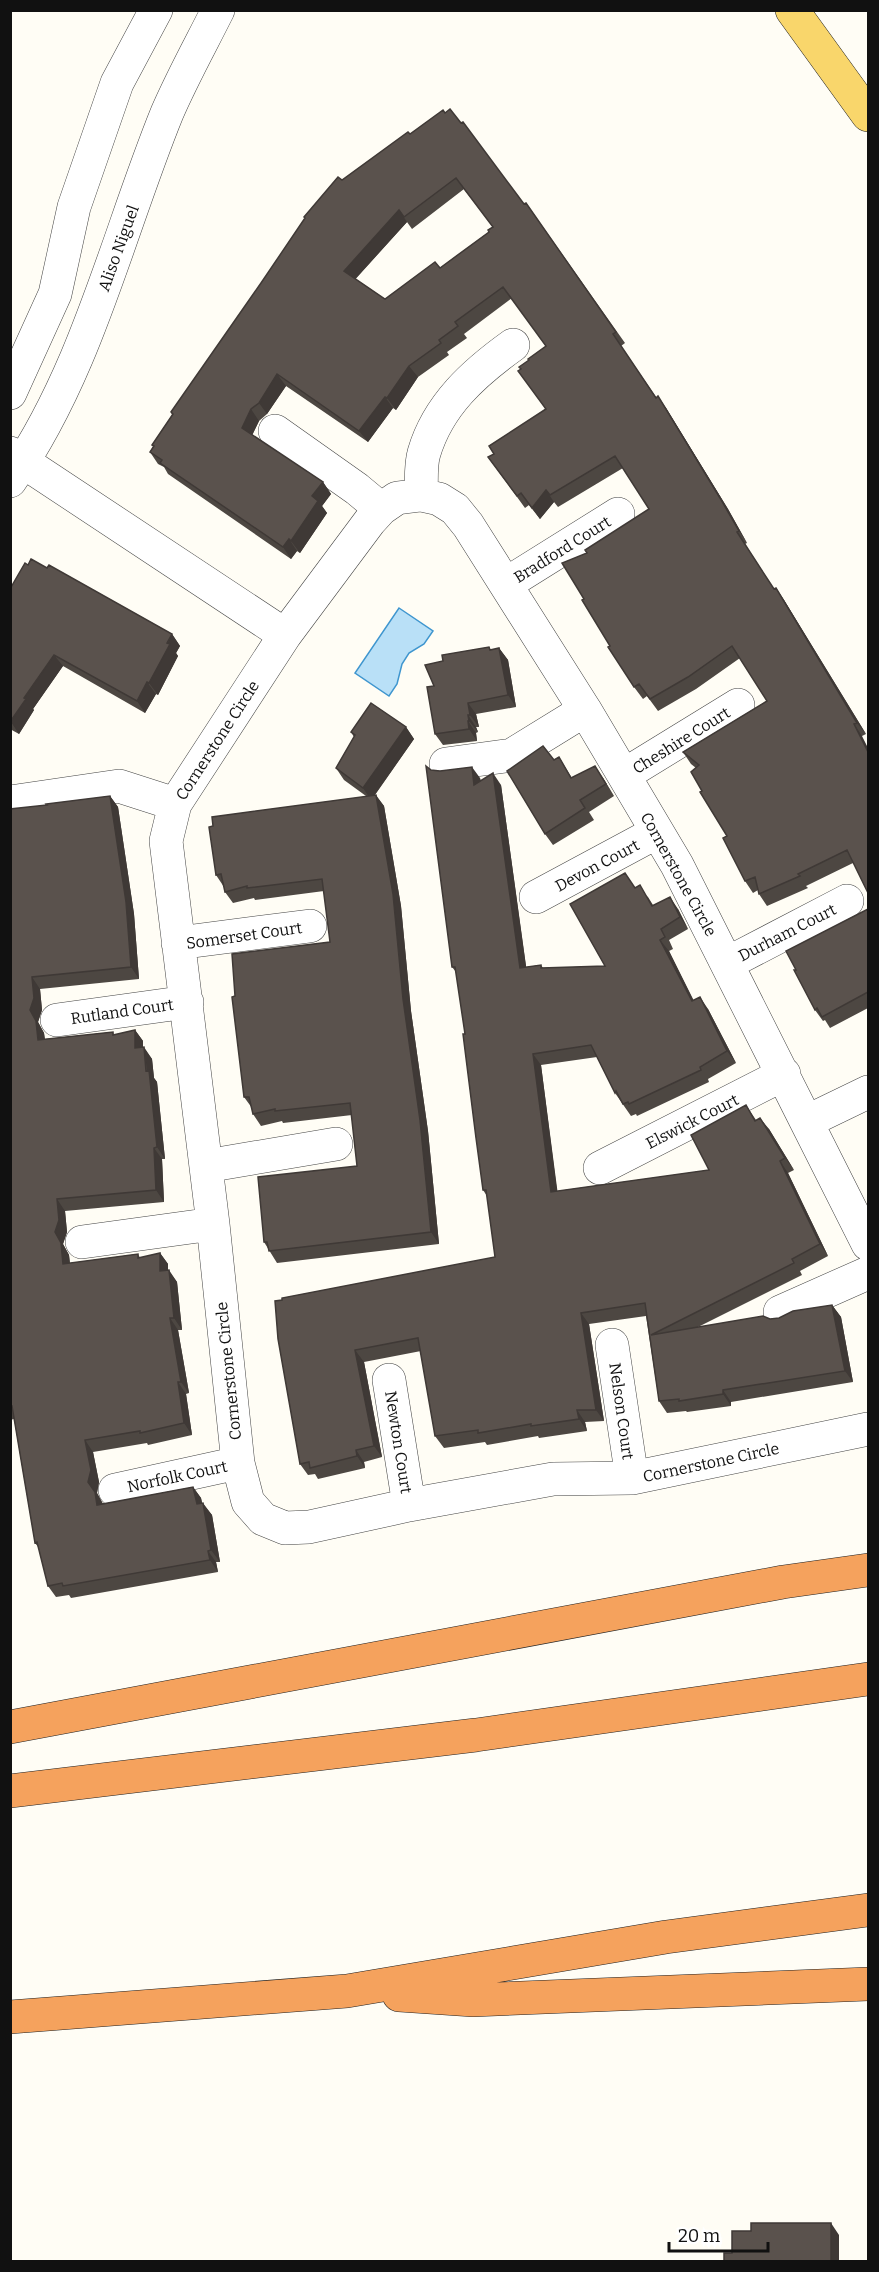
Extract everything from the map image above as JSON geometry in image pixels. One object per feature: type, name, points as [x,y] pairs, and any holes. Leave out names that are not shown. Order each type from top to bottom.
[{"type":"highway","points":[[10,1727],[783,1582],[868,1570]]},
{"type":"highway","points":[[10,1791],[476,1735],[868,1679]]},
{"type":"highway","points":[[10,2017],[347,1991],[666,1937],[868,1910]]},
{"type":"highway","points":[[347,1991],[472,2000],[868,1984]]},
{"type":"main road","points":[[792,10],[868,114]]},
{"type":"street","points":[[10,393],[55,294],[74,207],[117,83],[156,10]]},
{"type":"street","name":"Aliso Niguel","points":[[15,465],[50,416],[82,344],[168,112],[218,10]]},
{"type":"street","points":[[421,495],[424,454],[444,408],[480,369],[513,345]]},
{"type":"street","points":[[275,431],[357,489],[381,509]]},
{"type":"street","points":[[15,465],[285,635]]},
{"type":"street","name":"Cornerstone Circle","points":[[868,1244],[677,865],[585,710],[506,584],[468,525],[454,509],[439,499],[421,495],[397,498],[381,509],[285,635],[175,804],[166,841],[213,1224],[238,1463],[248,1502],[263,1519],[285,1528],[309,1527],[409,1505],[553,1479],[632,1478],[868,1429]]},
{"type":"street","name":"Bradford Court","points":[[506,584],[618,514]]},
{"type":"street","name":"Cheshire Court","points":[[624,775],[738,705]]},
{"type":"street","points":[[446,764],[512,755],[585,710]]},
{"type":"street","points":[[10,802],[119,786],[175,804]]},
{"type":"street","name":"Devon Court","points":[[536,897],[657,832]]},
{"type":"street","name":"Durham Court","points":[[728,963],[846,901]]},
{"type":"street","name":"Somerset Court","points":[[178,944],[310,926]]},
{"type":"street","name":"Rutland Court","points":[[57,1020],[187,1002]]},
{"type":"street","name":"Elswick Court","points":[[600,1168],[784,1074]]},
{"type":"street","points":[[808,1121],[868,1092]]},
{"type":"street","points":[[206,1166],[336,1144]]},
{"type":"street","points":[[82,1242],[213,1224]]},
{"type":"street","points":[[780,1312],[868,1273]]},
{"type":"street","name":"Nelson Court","points":[[612,1345],[632,1478]]},
{"type":"street","name":"Newton Court","points":[[388,1380],[409,1505]]},
{"type":"street","name":"Norfolk Court","points":[[115,1490],[238,1463]]},
{"type":"water","points":[[399,608],[433,631],[424,644],[409,653],[402,664],[397,684],[389,696],[355,673]]},
{"type":"building","points":[[450,109],[461,123],[463,122],[524,204],[526,203],[616,332],[613,334],[656,398],[658,396],[720,498],[739,531],[737,532],[774,589],[776,588],[857,723],[854,724],[868,752],[868,893],[847,850],[798,874],[800,876],[759,894],[755,877],[745,881],[723,838],[727,836],[700,792],[702,791],[691,772],[699,765],[683,752],[767,701],[732,646],[688,677],[650,699],[639,684],[634,687],[608,647],[610,646],[562,563],[587,553],[585,550],[649,509],[615,456],[550,495],[546,490],[532,508],[521,493],[517,496],[488,457],[494,454],[489,446],[546,409],[518,371],[521,369],[519,367],[546,346],[503,287],[455,322],[458,326],[439,340],[441,343],[409,366],[387,398],[385,397],[359,431],[277,374],[259,403],[251,409],[242,428],[323,482],[312,496],[318,501],[291,541],[289,539],[283,547],[160,463],[162,460],[150,452],[154,446],[152,445],[173,414],[171,412],[304,217],[338,177],[342,180],[408,132],[410,134],[443,110],[445,113]],"holes":[[[456,178],[493,227],[440,268],[435,262],[385,299],[344,271],[399,210],[404,217]]]},
{"type":"building","points":[[31,559],[47,568],[49,565],[172,634],[167,643],[170,644],[137,701],[54,655],[10,722],[10,589],[25,563],[28,565]]},
{"type":"building","points":[[489,647],[490,650],[499,648],[508,695],[468,703],[469,729],[435,734],[427,687],[434,686],[425,665],[443,661],[442,655]]},
{"type":"building","points":[[371,703],[406,727],[363,788],[336,768],[355,735],[351,732]]},
{"type":"building","points":[[543,746],[554,760],[559,757],[571,778],[595,766],[606,784],[580,800],[585,808],[545,834],[507,771]]},
{"type":"building","points":[[426,766],[431,770],[440,771],[472,767],[474,785],[493,773],[520,968],[541,965],[541,968],[605,966],[570,904],[625,873],[635,888],[640,885],[652,906],[670,897],[680,917],[661,929],[665,937],[660,940],[692,1001],[700,997],[727,1051],[700,1067],[701,1070],[629,1104],[628,1102],[623,1104],[616,1091],[615,1093],[591,1045],[533,1054],[551,1192],[709,1170],[691,1135],[746,1105],[755,1121],[760,1118],[785,1158],[780,1161],[820,1244],[792,1259],[794,1263],[651,1335],[763,1316],[770,1319],[779,1318],[793,1311],[832,1305],[845,1371],[723,1390],[723,1394],[679,1401],[679,1399],[659,1401],[645,1303],[581,1313],[596,1410],[577,1410],[579,1419],[478,1433],[478,1430],[435,1436],[418,1338],[355,1350],[374,1446],[356,1450],[357,1456],[310,1468],[309,1462],[300,1464],[278,1339],[275,1301],[495,1257],[486,1190],[483,1190],[463,1034],[465,1034],[455,967],[452,967]]},
{"type":"building","points":[[376,795],[393,894],[431,1232],[269,1251],[267,1242],[264,1242],[258,1177],[357,1166],[350,1103],[275,1111],[275,1109],[253,1114],[249,1097],[244,1097],[232,997],[235,996],[232,954],[330,942],[322,879],[247,888],[247,886],[225,892],[221,874],[216,875],[209,827],[213,826],[212,817]]},
{"type":"building","points":[[110,796],[126,902],[131,967],[32,977],[34,998],[30,1010],[36,1021],[38,1040],[113,1032],[113,1035],[135,1030],[135,1048],[144,1047],[146,1071],[149,1070],[157,1147],[154,1148],[156,1190],[57,1199],[59,1220],[55,1232],[61,1243],[63,1264],[138,1254],[138,1258],[160,1253],[160,1271],[169,1270],[174,1318],[170,1318],[181,1382],[178,1382],[184,1423],[140,1433],[140,1431],[85,1440],[91,1470],[88,1482],[95,1492],[97,1505],[193,1487],[197,1504],[203,1503],[211,1550],[208,1551],[210,1560],[63,1586],[62,1583],[48,1586],[37,1542],[35,1543],[12,1406],[10,1407],[10,809]]},
{"type":"building","points":[[868,909],[868,992],[822,1017],[817,1008],[815,1010],[786,951]]},
{"type":"building","points":[[751,2223],[831,2223],[831,2262],[724,2262],[724,2253],[732,2253],[732,2231],[751,2231]]}]
